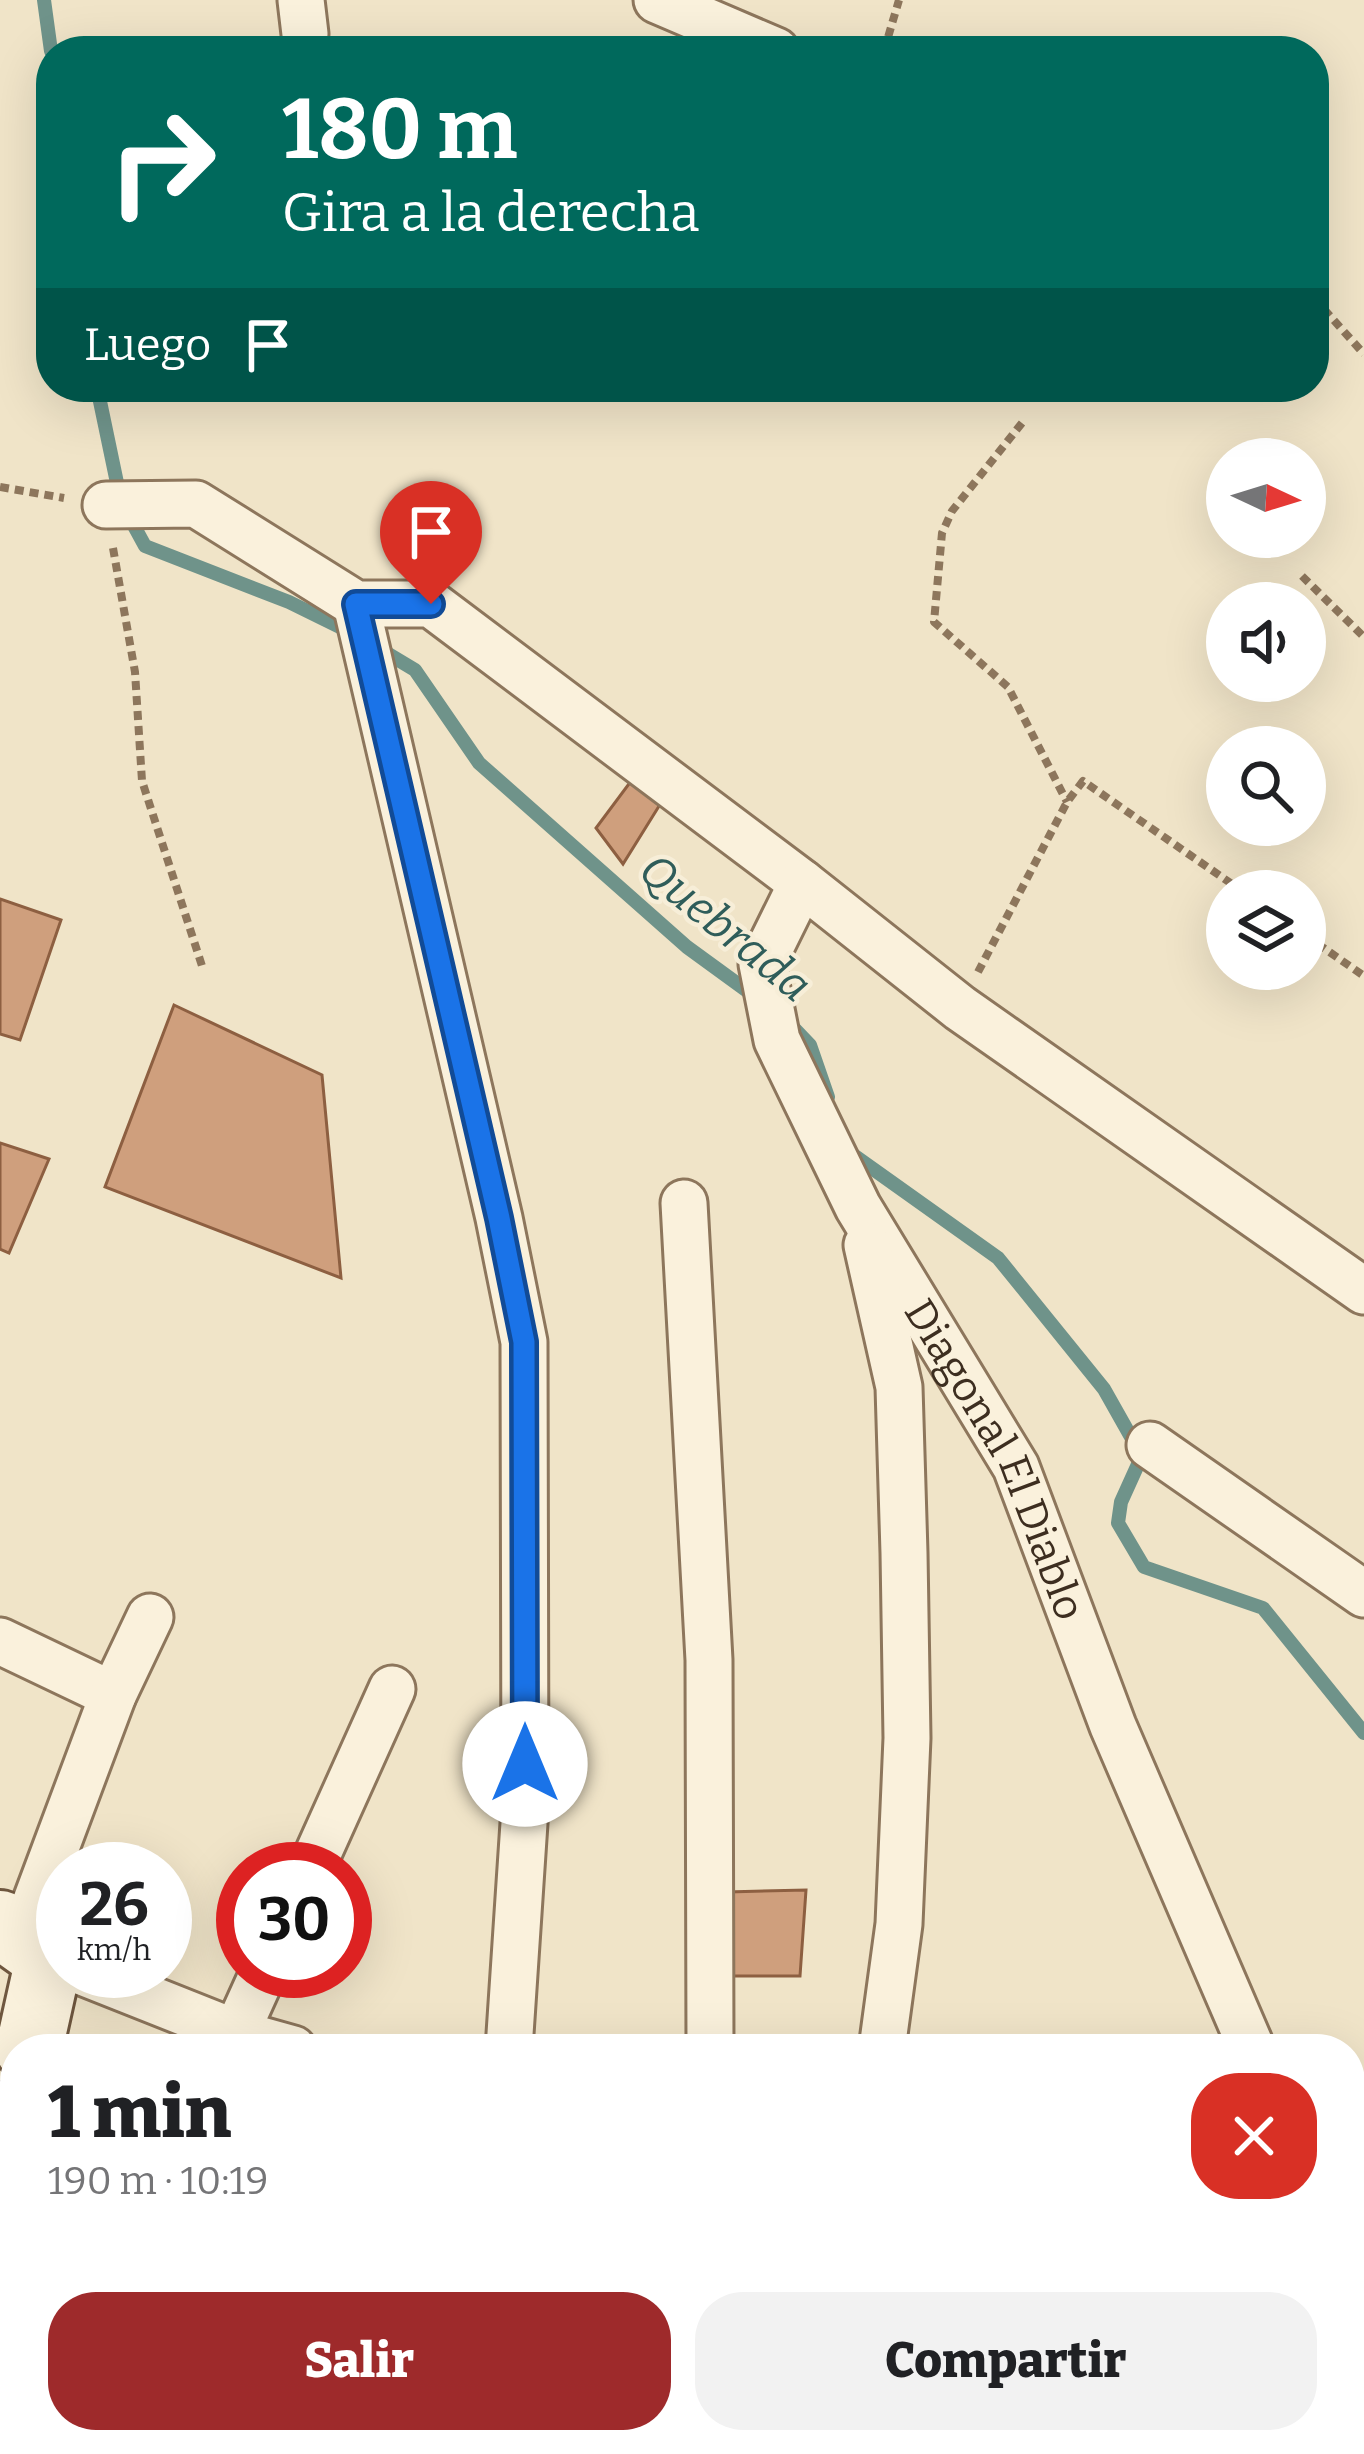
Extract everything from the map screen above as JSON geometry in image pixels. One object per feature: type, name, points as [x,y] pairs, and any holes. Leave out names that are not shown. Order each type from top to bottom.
[{"type":"street","points":[[657,0],[741,36]]},
{"type":"street","points":[[123,504],[196,505],[363,632],[524,1342],[525,1808],[510,2034]]},
{"type":"street","points":[[363,632],[431,604],[960,1008],[1364,1291]]},
{"type":"street","name":"Diagonal El Diablo","points":[[802,883],[762,964],[777,1040],[858,1208],[1016,1467],[1113,1726],[1246,2034]]},
{"type":"street","points":[[684,1203],[709,1660],[710,2034]]},
{"type":"street","points":[[858,1208],[898,1387],[903,1529],[905,1784],[899,1924],[884,2034]]},
{"type":"street","points":[[1150,1445],[1364,1594]]},
{"type":"street","points":[[73,1842],[113,1695],[150,1617]]},
{"type":"street","points":[[0,1641],[113,1695]]},
{"type":"street","points":[[322,1842],[392,1689]]},
{"type":"street","points":[[31,2034],[36,1998]]},
{"type":"street","points":[[153,1998],[240,2034]]},
{"type":"street","points":[[236,2033],[252,1998]]},
{"type":"path","points":[[888,36],[899,0]]},
{"type":"path","points":[[1329,315],[1364,354]]},
{"type":"path","points":[[1022,423],[952,511],[942,533],[934,622],[1008,687],[1066,802]]},
{"type":"path","points":[[0,488],[123,504],[142,781],[202,969]]},
{"type":"path","points":[[1302,576],[1364,638]]},
{"type":"path","points":[[960,1008],[1066,802],[1083,781],[1212,870]]},
{"type":"path","points":[[1326,949],[1364,976]]},
{"type":"building","points":[[643,765],[669,790],[623,864],[596,828]]},
{"type":"building","points":[[0,899],[61,920],[20,1040],[0,1034]]},
{"type":"building","points":[[174,1005],[322,1075],[341,1278],[105,1187]]},
{"type":"building","points":[[0,1143],[49,1159],[9,1253],[0,1249]]},
{"type":"building","points":[[806,1890],[800,1976],[719,1976],[727,1892]]},
{"type":"waterway","name":"Quebrada","points":[[44,0],[49,36]]},
{"type":"waterway","name":"Quebrada","points":[[100,402],[121,502],[145,546],[289,602],[350,632]]},
{"type":"waterway","name":"Quebrada","points":[[380,649],[415,670],[479,763],[687,947],[757,998]]},
{"type":"waterway","name":"Quebrada","points":[[789,1023],[810,1045],[828,1097]]},
{"type":"waterway","name":"Quebrada","points":[[852,1154],[998,1258],[1104,1389],[1140,1460],[1121,1502],[1118,1523],[1144,1567],[1263,1608],[1364,1733]]},
{"type":"route","points":[[431,604],[356,604],[524,1342],[525,1764]]}]
